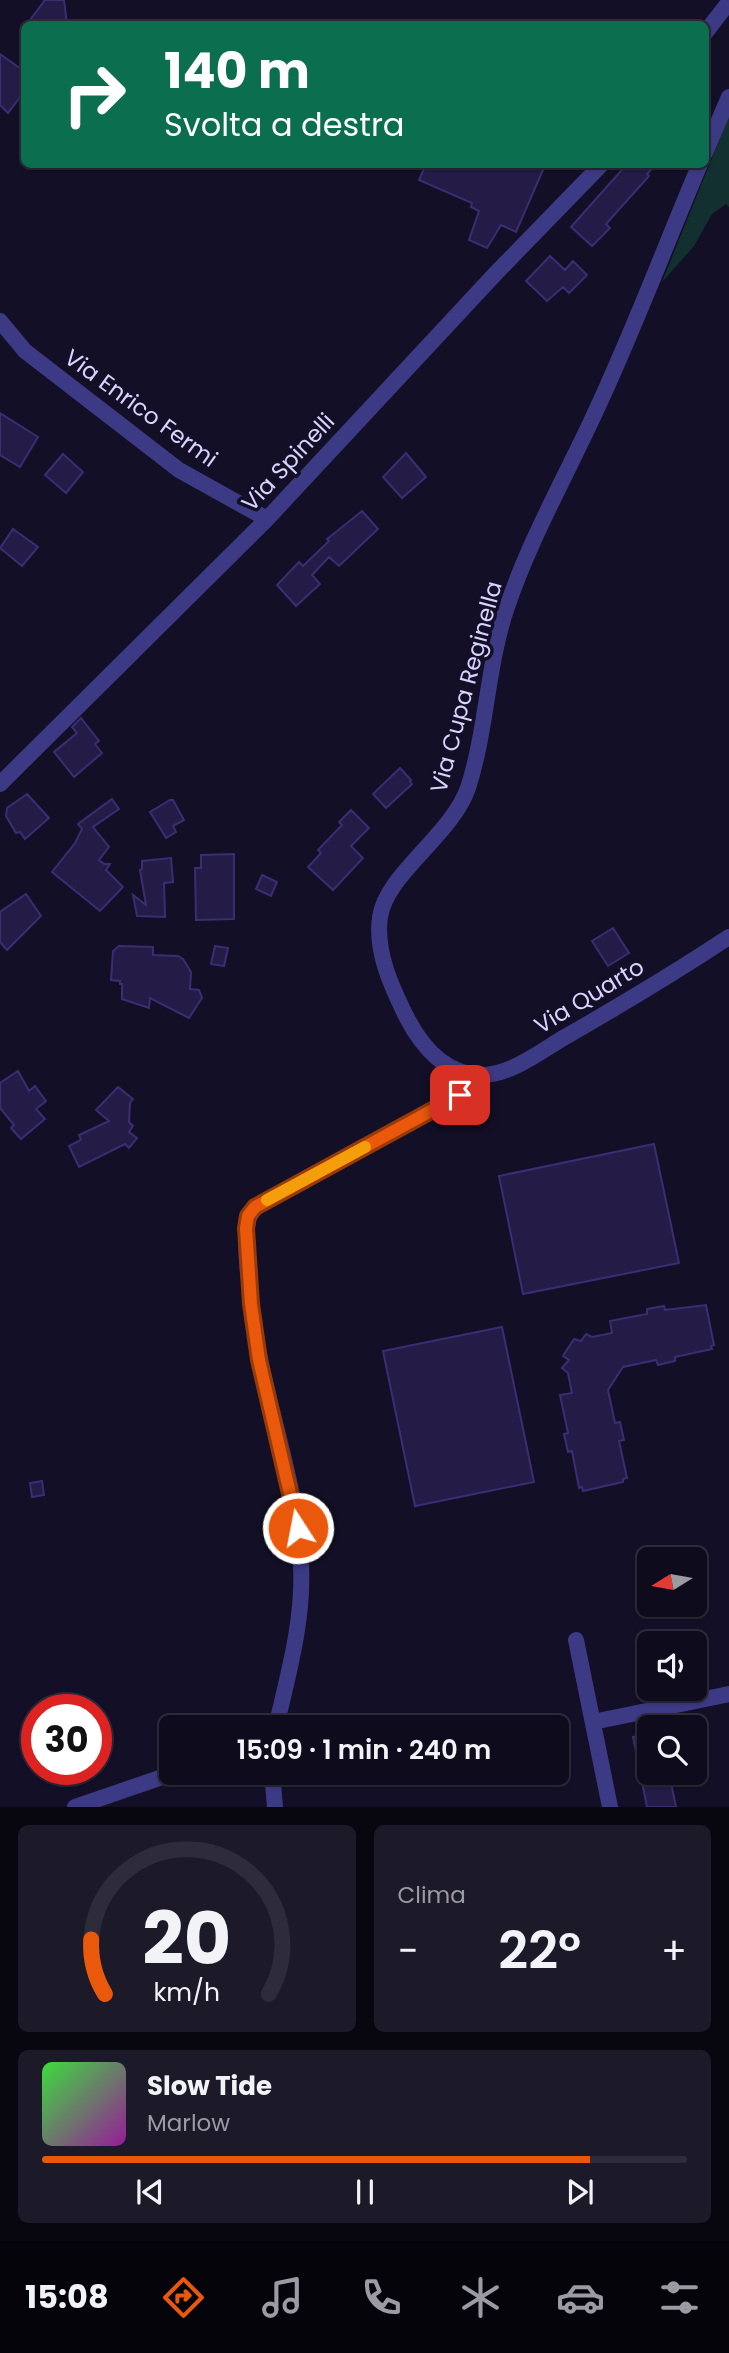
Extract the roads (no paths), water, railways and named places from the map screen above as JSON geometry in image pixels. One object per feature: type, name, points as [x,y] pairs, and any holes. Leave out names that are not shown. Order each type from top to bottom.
[{"type":"street","points":[[709,28],[729,2]]},
{"type":"street","points":[[709,144],[729,97]]},
{"type":"street","name":"Via Spinelli","points":[[0,784],[267,519],[496,273],[598,168]]},
{"type":"street","name":"Via Cupa Reginella","points":[[466,1074],[436,1058],[418,1036],[405,1013],[387,972],[380,941],[383,906],[387,895],[437,837],[464,798],[471,776],[494,653],[521,568],[600,404],[698,168]]},
{"type":"street","name":"Via Enrico Fermi","points":[[0,321],[25,351],[179,470],[267,519]]},
{"type":"street","name":"Via Quarto","points":[[466,1074],[490,1074],[523,1062],[725,942]]},
{"type":"street","points":[[278,1715],[301,1601],[301,1564],[298,1528],[288,1478],[259,1360],[250,1282],[246,1228],[248,1216],[255,1207],[460,1095],[466,1074]]},
{"type":"street","points":[[576,1640],[610,1807]]},
{"type":"street","points":[[593,1722],[729,1694]]},
{"type":"street","points":[[75,1807],[159,1778]]},
{"type":"street","points":[[273,1785],[275,1807]]}]
